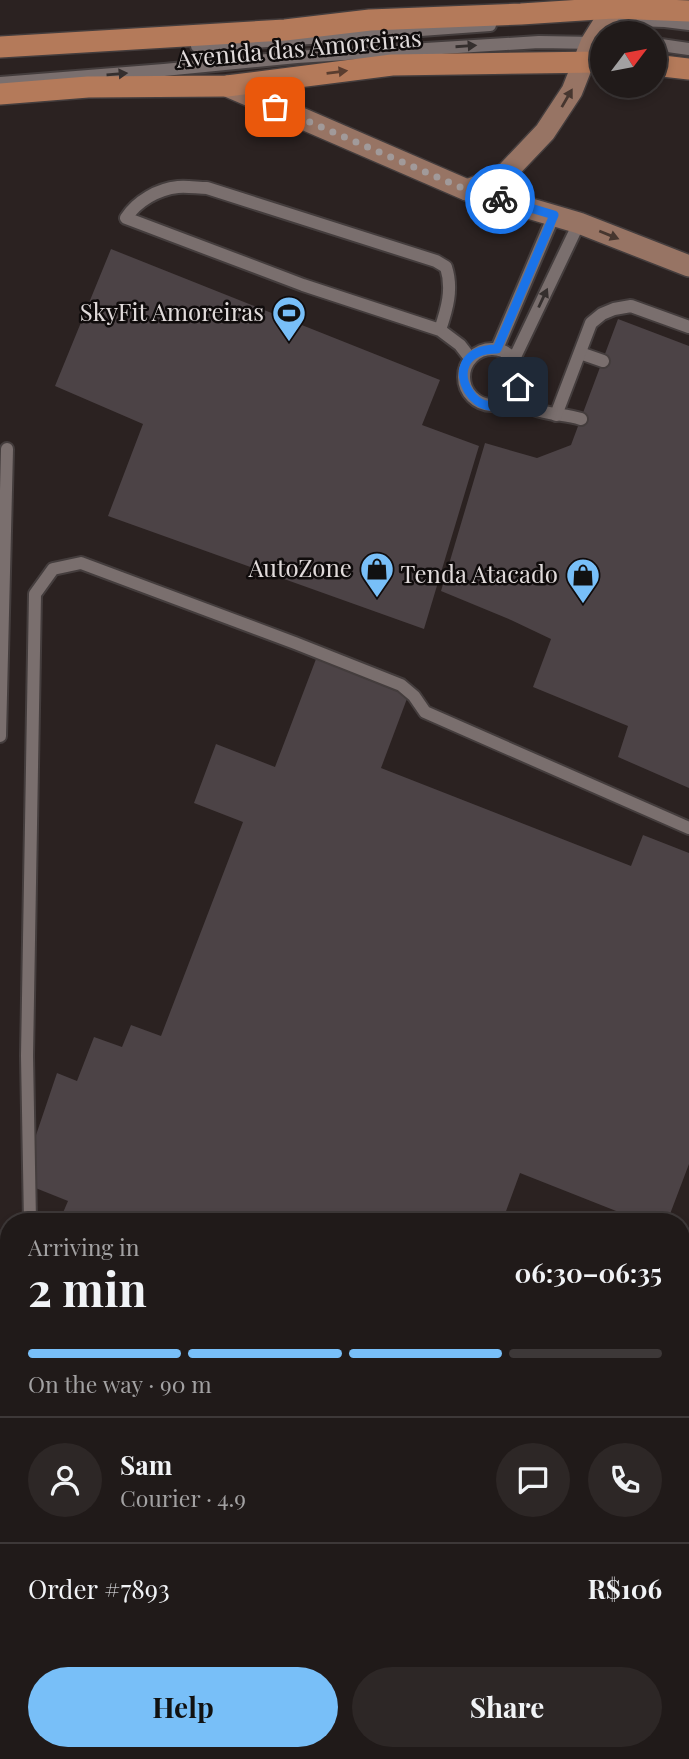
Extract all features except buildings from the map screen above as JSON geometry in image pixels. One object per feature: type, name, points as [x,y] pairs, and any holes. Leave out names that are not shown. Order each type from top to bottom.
[{"type":"main road","name":"Avenida das Amoreiras","points":[[0,47],[285,30],[370,20],[611,9],[689,11]]},
{"type":"main road","name":"Avenida das Amoreiras","points":[[0,94],[88,87],[226,86],[392,65],[590,52]]},
{"type":"main road","points":[[667,66],[689,69]]},
{"type":"street","points":[[467,190],[495,180],[517,163],[557,115],[590,60]]},
{"type":"street","points":[[226,86],[467,190],[579,223],[689,266]]},
{"type":"lane","points":[[0,56],[259,42],[509,24],[611,9],[689,24]]},
{"type":"lane","points":[[0,83],[297,57],[539,42],[590,51]]},
{"type":"lane","points":[[667,45],[689,48]]},
{"type":"lane","points":[[440,330],[451,282],[446,267],[436,261],[207,188],[178,187],[158,193],[138,202],[126,218],[303,285],[440,330],[460,345],[470,358]]},
{"type":"lane","points":[[497,349],[554,215]]},
{"type":"lane","points":[[514,359],[579,223]]},
{"type":"lane","points":[[556,415],[591,323],[602,314],[631,306],[689,327]]},
{"type":"lane","points":[[487,349],[497,349],[514,359],[520,378],[513,396],[496,406],[486,405],[469,395],[463,376],[470,358],[487,349]]},
{"type":"lane","points":[[580,352],[603,361]]},
{"type":"lane","points":[[513,396],[532,409],[581,419]]},
{"type":"lane","points":[[0,736],[7,449]]},
{"type":"lane","points":[[30,1213],[27,1056],[35,594],[53,569],[81,563],[401,685],[414,696],[425,712],[689,828]]},
{"type":"way so far","points":[[275,107],[467,190],[500,199]]},
{"type":"place","name":"SkyFit Amoreiras","points":[[289,343]]},
{"type":"place","name":"AutoZone","points":[[377,599]]},
{"type":"place","name":"Tenda Atacado","points":[[583,605]]},
{"type":"route","points":[[500,199],[554,215],[497,349],[487,349],[470,358],[463,376],[469,395],[486,405],[496,406],[505,402],[513,396],[518,387]]}]
